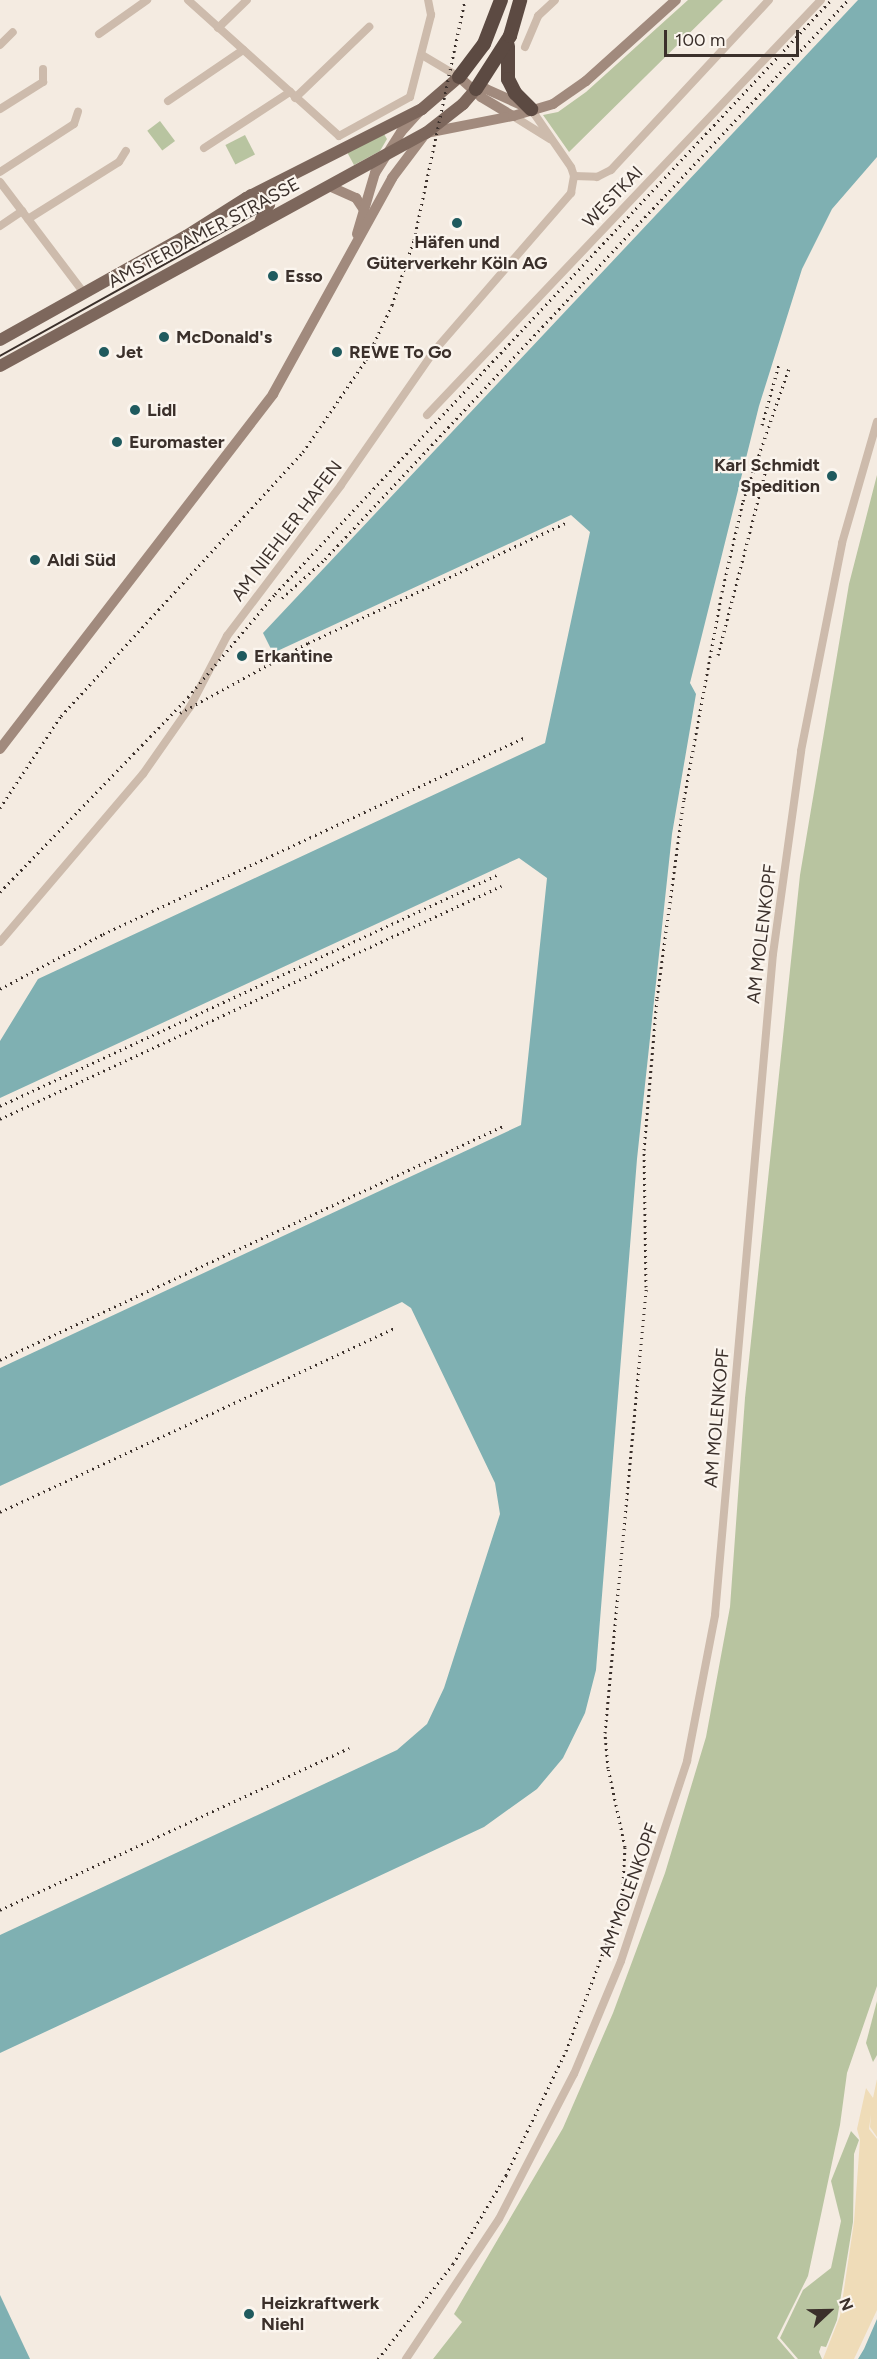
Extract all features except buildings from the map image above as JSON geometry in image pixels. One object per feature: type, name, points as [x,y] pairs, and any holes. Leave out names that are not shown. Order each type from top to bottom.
[{"type":"highway","points":[[459,77],[484,44],[501,0]]},
{"type":"highway","points":[[520,0],[510,36],[508,79],[514,93],[531,109]]},
{"type":"highway","points":[[476,89],[510,36]]},
{"type":"main road","points":[[0,749],[273,394],[355,243],[408,153],[426,133],[513,116],[563,98],[676,0]]},
{"type":"main road","points":[[459,77],[476,89],[481,97],[513,116]]},
{"type":"main road","name":"AMSTERDAMER STRASSE","points":[[0,340],[251,195],[422,109],[459,77]]},
{"type":"main road","points":[[476,89],[486,89],[531,109]]},
{"type":"main road","name":"AMSTERDAMER STRASSE","points":[[0,366],[426,133],[464,104],[476,89]]},
{"type":"main road","points":[[355,243],[375,173],[386,154],[422,109]]},
{"type":"main road","points":[[329,186],[356,198],[364,210]]},
{"type":"main road","points":[[251,195],[260,195],[269,204],[268,212],[258,224]]},
{"type":"street","points":[[99,34],[147,0]]},
{"type":"street","points":[[188,0],[333,133],[347,135],[407,100],[422,55],[431,15],[428,0]]},
{"type":"street","points":[[218,28],[247,0]]},
{"type":"street","points":[[525,47],[538,16],[555,0]]},
{"type":"street","name":"WESTKAI","points":[[574,176],[597,177],[610,170],[769,0]]},
{"type":"street","name":"WESTKAI","points":[[427,415],[821,0]]},
{"type":"street","points":[[204,148],[292,95],[369,27]]},
{"type":"street","points":[[0,45],[13,32]]},
{"type":"street","points":[[168,101],[243,50]]},
{"type":"street","points":[[422,55],[459,77]]},
{"type":"street","points":[[0,109],[43,82],[43,69]]},
{"type":"street","points":[[531,109],[574,176]]},
{"type":"street","points":[[0,172],[74,124],[78,112]]},
{"type":"street","points":[[513,116],[550,139]]},
{"type":"street","points":[[28,219],[119,162],[126,151]]},
{"type":"street","name":"AM NIEHLER HAFEN","points":[[0,942],[142,774],[190,707],[236,622],[341,484],[435,350],[571,193],[574,176]]},
{"type":"street","points":[[0,182],[84,293]]},
{"type":"street","points":[[0,226],[22,211]]},
{"type":"street","name":"AM MOLENKOPF","points":[[406,2359],[504,2211],[574,2074],[621,1960],[687,1761],[715,1615],[773,954],[801,751],[842,543],[877,422]]},
{"type":"green space","points":[[688,0],[723,0],[569,152],[543,115],[558,112],[586,92]]},
{"type":"green space","points":[[160,121],[175,141],[162,151],[147,131]]},
{"type":"green space","points":[[384,134],[387,139],[380,151],[354,165],[347,152]]},
{"type":"green space","points":[[245,135],[255,155],[235,165],[225,145]]},
{"type":"green space","points":[[877,475],[877,1986],[847,2073],[840,2125],[808,2276],[777,2338],[795,2359],[433,2359],[462,2322],[454,2314],[563,2128],[613,2013],[665,1873],[706,1737],[730,1607],[745,1398],[800,875],[849,584]]},
{"type":"green space","points":[[877,2001],[877,2055],[873,2062],[866,2043]]},
{"type":"green space","points":[[851,2131],[859,2140],[854,2154],[853,2222],[837,2320],[826,2347],[821,2346],[819,2352],[822,2359],[798,2359],[780,2338],[803,2290],[831,2268],[841,2221],[831,2181]]},
{"type":"sand","points":[[877,2079],[877,2137],[870,2127],[871,2114],[869,2129],[877,2139],[877,2310],[854,2359],[823,2359],[840,2316],[854,2222],[860,2140],[857,2129],[866,2088],[873,2098]]},
{"type":"water","points":[[858,0],[877,0],[877,157],[832,209],[802,269],[759,406],[690,683],[696,694],[672,834],[637,1159],[596,1670],[585,1713],[563,1758],[537,1789],[484,1827],[0,2053],[0,1935],[397,1750],[427,1724],[444,1688],[500,1514],[495,1483],[411,1308],[402,1302],[0,1486],[0,1368],[521,1125],[547,878],[519,858],[0,1098],[0,1041],[38,979],[545,743],[590,532],[571,515],[273,653],[263,633]]},
{"type":"water","points":[[0,2295],[30,2359],[0,2359]]},
{"type":"water","points":[[877,2319],[877,2359],[858,2359],[864,2349]]},
{"type":"tram line","points":[[0,356],[260,211]]},
{"type":"railway","points":[[0,808],[61,716],[303,452],[366,360],[392,305],[414,240],[465,0]]},
{"type":"railway","points":[[0,892],[188,697],[275,594],[831,0]]},
{"type":"railway","points":[[282,598],[325,559],[848,0]]},
{"type":"railway","points":[[762,425],[779,364]]},
{"type":"railway","points":[[378,2359],[453,2264],[506,2175],[566,2051],[622,1902],[625,1847],[608,1768],[605,1733],[646,1287],[644,1150],[657,998],[684,799],[722,592],[743,501],[789,368]]},
{"type":"railway","points":[[718,655],[767,466]]},
{"type":"railway","points":[[180,713],[308,643],[567,522]]},
{"type":"railway","points":[[0,989],[103,934],[525,737]]},
{"type":"railway","points":[[0,1106],[497,875]]},
{"type":"railway","points":[[0,1119],[501,886]]},
{"type":"railway","points":[[0,1360],[505,1125]]},
{"type":"railway","points":[[0,1512],[394,1328]]},
{"type":"railway","points":[[0,1910],[349,1748]]},
{"type":"place","name":"Häfen und Güterverkehr Köln AG","points":[[457,223]]},
{"type":"place","name":"Esso","points":[[273,276]]},
{"type":"place","name":"McDonald's","points":[[164,337]]},
{"type":"place","name":"Jet","points":[[104,352]]},
{"type":"place","name":"REWE To Go","points":[[337,352]]},
{"type":"place","name":"Lidl","points":[[135,410]]},
{"type":"place","name":"Euromaster","points":[[117,442]]},
{"type":"place","name":"Karl Schmidt Spedition","points":[[832,476]]},
{"type":"place","name":"Aldi Süd","points":[[35,560]]},
{"type":"place","name":"Erkantine","points":[[242,656]]},
{"type":"place","name":"Heizkraftwerk Niehl","points":[[249,2314]]}]
